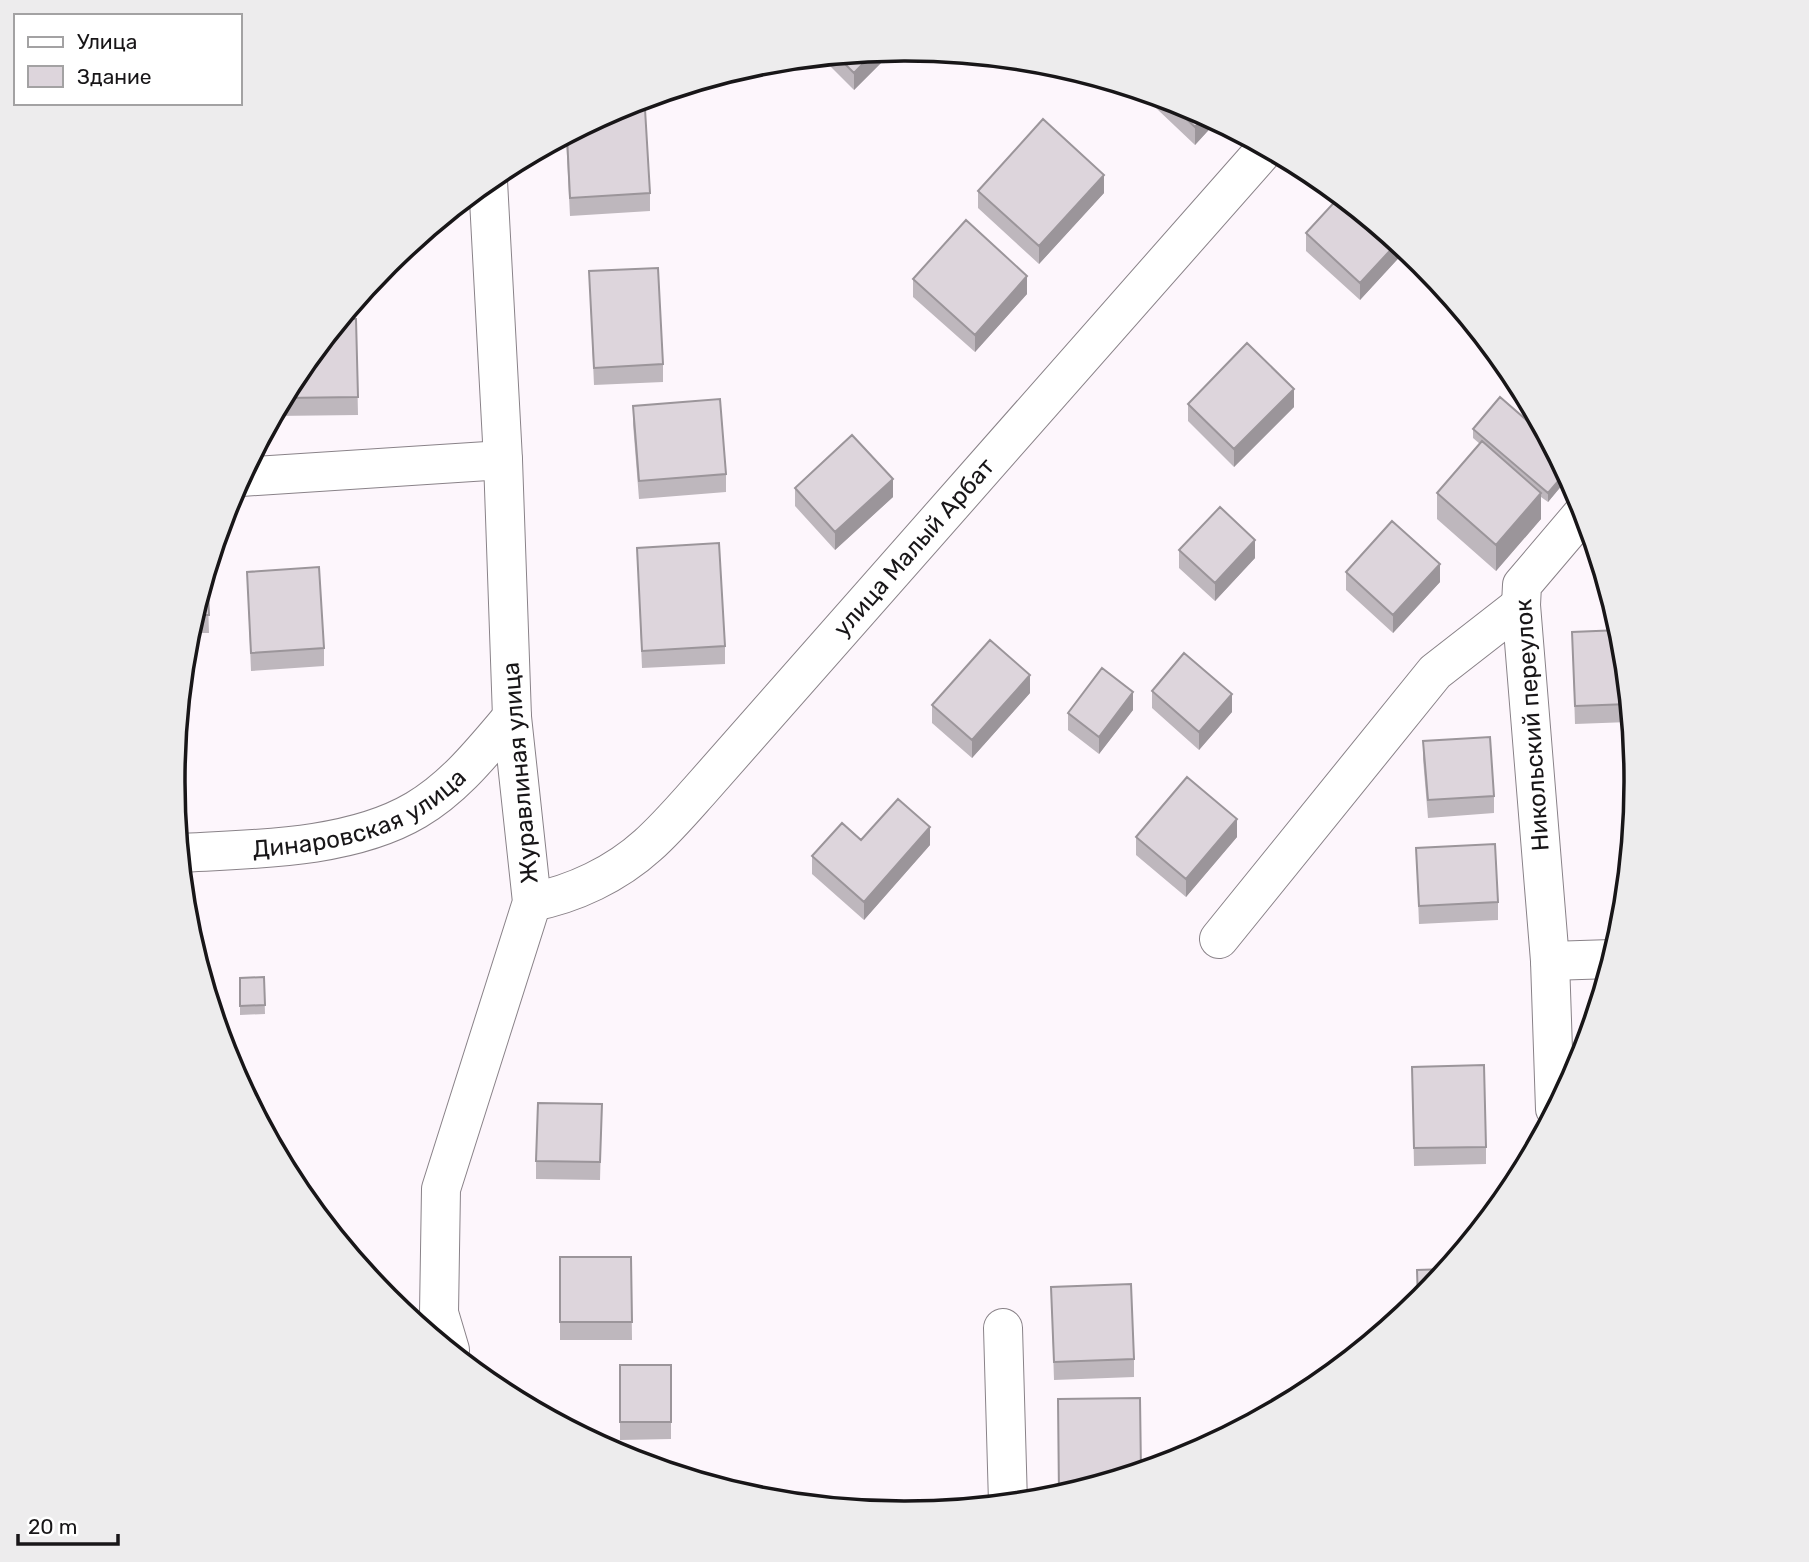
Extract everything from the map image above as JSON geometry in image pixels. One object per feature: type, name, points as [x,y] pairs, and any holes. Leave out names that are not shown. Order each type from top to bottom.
[{"type":"street","name":"улица Малый Арбат","points":[[532,902],[561,896],[606,875],[648,846],[1259,155]]},
{"type":"street","name":"Журавлиная улица","points":[[445,1335],[439,1314],[441,1189],[532,902],[512,717],[489,194]]},
{"type":"street","points":[[253,476],[502,460]]},
{"type":"street","name":"Никольский переулок","points":[[1554,1089],[1550,961],[1521,605],[1522,585],[1575,522]]},
{"type":"street","points":[[1219,939],[1435,672],[1521,605]]},
{"type":"street","name":"Динаровская улица","points":[[189,853],[278,848],[368,831],[416,810],[466,771],[512,717]]},
{"type":"street","points":[[1550,961],[1602,959]]},
{"type":"street","points":[[1003,1328],[1008,1493]]},
{"type":"building","points":[[864,63],[854,73],[845,64]]},
{"type":"building","points":[[645,110],[650,193],[570,198],[567,145]]},
{"type":"building","points":[[1043,119],[1104,175],[1039,246],[978,191]]},
{"type":"building","points":[[1333,203],[1390,250],[1360,283],[1306,233]]},
{"type":"building","points":[[966,220],[1027,276],[975,335],[913,279]]},
{"type":"building","points":[[658,268],[663,364],[594,368],[589,271]]},
{"type":"building","points":[[352,319],[356,319],[358,397],[295,398]]},
{"type":"building","points":[[1247,343],[1294,389],[1234,449],[1188,404]]},
{"type":"building","points":[[1500,397],[1528,422],[1558,481],[1548,493],[1473,429]]},
{"type":"building","points":[[720,399],[726,474],[639,481],[633,406]]},
{"type":"building","points":[[852,435],[893,479],[835,532],[795,488]]},
{"type":"building","points":[[1482,441],[1541,493],[1496,545],[1437,493]]},
{"type":"building","points":[[1220,507],[1255,540],[1215,583],[1179,550]]},
{"type":"building","points":[[1392,521],[1440,564],[1393,615],[1346,572]]},
{"type":"building","points":[[719,543],[725,646],[642,651],[637,548]]},
{"type":"building","points":[[319,567],[324,648],[251,653],[247,572]]},
{"type":"building","points":[[208,598],[209,615],[205,615]]},
{"type":"building","points":[[1608,631],[1620,704],[1575,706],[1572,632]]},
{"type":"building","points":[[990,640],[1030,675],[972,740],[932,705]]},
{"type":"building","points":[[1184,653],[1232,694],[1199,732],[1152,691]]},
{"type":"building","points":[[1102,668],[1133,692],[1099,737],[1068,713]]},
{"type":"building","points":[[1490,737],[1494,796],[1428,800],[1423,741]]},
{"type":"building","points":[[1187,777],[1237,819],[1186,879],[1136,837]]},
{"type":"building","points":[[898,799],[930,827],[864,902],[812,856],[842,823],[861,840]]},
{"type":"building","points":[[1495,844],[1498,902],[1419,906],[1416,848]]},
{"type":"building","points":[[264,977],[265,1005],[240,1006],[240,978]]},
{"type":"building","points":[[1484,1065],[1486,1147],[1414,1148],[1412,1067]]},
{"type":"building","points":[[538,1103],[602,1104],[600,1162],[536,1161]]},
{"type":"building","points":[[560,1257],[631,1257],[632,1322],[560,1322]]},
{"type":"building","points":[[1433,1269],[1417,1285],[1417,1270]]},
{"type":"building","points":[[1131,1284],[1134,1359],[1054,1362],[1051,1287]]},
{"type":"building","points":[[620,1365],[671,1365],[671,1422],[620,1422]]},
{"type":"building","points":[[1140,1398],[1141,1461],[1059,1484],[1058,1399]]}]
